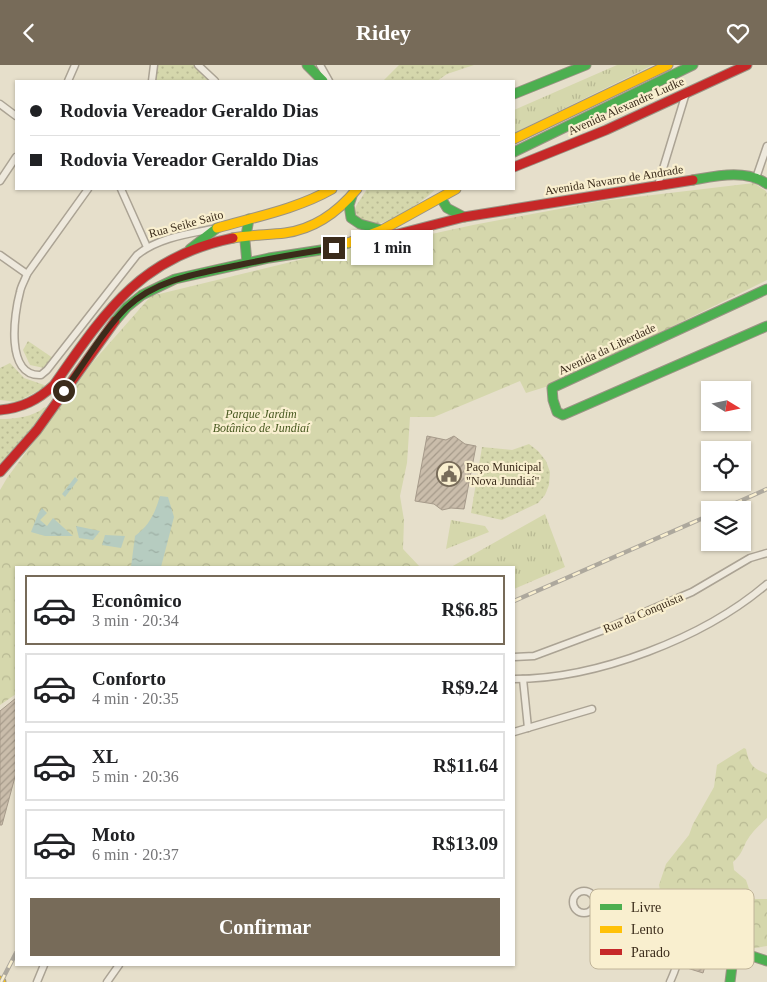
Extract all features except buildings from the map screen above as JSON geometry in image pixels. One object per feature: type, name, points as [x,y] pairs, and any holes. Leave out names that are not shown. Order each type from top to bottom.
[{"type":"main road","points":[[307,65],[323,80]]},
{"type":"main road","points":[[515,94],[586,65]]},
{"type":"main road","points":[[515,139],[668,65]]},
{"type":"main road","points":[[515,153],[693,65]]},
{"type":"main road","name":"Avenida Alexandre Ludke","points":[[515,167],[606,130],[748,65]]},
{"type":"main road","name":"Avenida Navarro de Andrade","points":[[368,235],[398,234],[464,217],[658,185],[719,177],[742,176],[756,178],[767,184]]},
{"type":"main road","name":"Rua Seike Saito","points":[[217,228],[318,197],[330,190]]},
{"type":"main road","points":[[355,192],[348,211],[353,221],[358,225],[382,230]]},
{"type":"main road","points":[[0,410],[17,409],[45,395],[116,301],[144,276],[169,260],[188,252],[244,237],[305,229],[330,215],[355,192]]},
{"type":"main road","points":[[0,472],[37,430],[100,341],[127,307],[142,295],[175,279],[248,263],[334,248],[382,230],[441,193],[447,208],[464,217]]},
{"type":"main road","points":[[248,263],[244,247],[244,237],[249,219]]},
{"type":"main road","points":[[188,252],[217,228]]},
{"type":"main road","name":"Avenida da Liberdade","points":[[767,289],[552,388],[552,403],[557,412],[563,415],[767,326]]},
{"type":"main road","points":[[0,478],[8,463]]},
{"type":"main road","points":[[754,956],[767,961]]},
{"type":"main road","points":[[730,969],[730,982]]},
{"type":"street","points":[[68,80],[74,65]]},
{"type":"street","points":[[152,80],[154,65]]},
{"type":"street","points":[[198,65],[214,80]]},
{"type":"street","points":[[320,65],[328,80]]},
{"type":"street","points":[[658,185],[686,93]]},
{"type":"street","points":[[0,104],[15,115]]},
{"type":"street","points":[[756,178],[767,146]]},
{"type":"street","points":[[0,181],[15,158]]},
{"type":"street","points":[[0,255],[27,274],[87,190]]},
{"type":"street","points":[[121,190],[147,247]]},
{"type":"street","name":"Rua Seike Saito","points":[[27,274],[20,290],[16,311],[14,336],[16,353],[21,367],[31,375],[40,375],[54,362],[124,269],[137,255],[147,247],[170,239],[217,228]]},
{"type":"street","name":"Rua da Conquista","points":[[515,657],[534,655],[601,631],[692,592],[750,558],[767,553]]},
{"type":"street","points":[[515,679],[551,678],[607,666],[659,647],[726,615],[767,584]]},
{"type":"street","points":[[523,679],[528,728]]},
{"type":"street","points":[[515,732],[592,709]]},
{"type":"street","points":[[37,982],[44,966]]},
{"type":"street","points":[[107,982],[118,966]]},
{"type":"street","points":[[670,982],[676,969]]},
{"type":"green space","points":[[156,65],[203,65],[218,80],[154,80]]},
{"type":"green space","points":[[399,65],[474,65],[447,74],[438,80],[384,80]]},
{"type":"green space","points":[[617,65],[653,65],[515,133],[515,110]]},
{"type":"green space","name":"Parque Jardim Botânico de Jundiaí","points":[[754,183],[766,191],[767,194],[767,280],[555,384],[526,393],[520,381],[434,417],[410,417],[407,463],[400,496],[404,520],[403,549],[419,566],[15,566],[15,695],[0,705],[0,490],[92,363],[151,296],[336,251],[602,201]]},
{"type":"green space","points":[[366,190],[434,190],[408,210],[382,223],[365,222],[354,217],[353,211]]},
{"type":"green space","points":[[28,341],[53,358],[44,368],[30,365],[23,350]]},
{"type":"green space","points":[[10,363],[24,378],[47,386],[17,402],[0,400],[0,368]]},
{"type":"green space","points":[[45,407],[48,409],[0,464],[0,419],[24,417]]},
{"type":"green space","points":[[529,444],[546,461],[550,472],[549,485],[545,495],[538,503],[502,520],[471,513],[482,447],[512,450]]},
{"type":"green space","points":[[545,514],[565,567],[515,589],[515,566],[453,566]]},
{"type":"green space","points":[[451,520],[485,526],[489,532],[446,549]]},
{"type":"green space","points":[[216,539],[220,539],[224,545],[220,551],[216,551],[212,547],[212,543]]},
{"type":"green space","points":[[744,748],[752,765],[767,774],[767,818],[750,835],[741,853],[733,862],[734,870],[746,880],[749,889],[660,889],[659,885],[666,864],[689,835],[693,824],[714,787],[717,765]]},
{"type":"green space","points":[[754,898],[767,899],[767,946],[754,948]]},
{"type":"water","points":[[75,477],[78,480],[65,497],[62,494]]},
{"type":"water","points":[[160,496],[168,497],[174,517],[161,566],[131,566],[135,536],[151,519]]},
{"type":"water","points":[[42,508],[47,513],[40,520],[47,526],[53,518],[73,536],[45,536],[31,532]]},
{"type":"water","points":[[76,526],[100,531],[93,540],[79,538]]},
{"type":"water","points":[[105,535],[125,536],[121,548],[102,545]]},
{"type":"railway","points":[[740,501],[767,489]]},
{"type":"railway","points":[[515,601],[701,519]]},
{"type":"railway","points":[[1,982],[15,955]]},
{"type":"traffic: fast","points":[[307,65],[322,80]]},
{"type":"traffic: fast","points":[[515,94],[586,65]]},
{"type":"traffic: fast","points":[[515,152],[693,65]]},
{"type":"traffic: fast","points":[[693,180],[740,175],[750,176],[767,184]]},
{"type":"traffic: fast","points":[[352,196],[349,205],[351,218],[360,224],[382,230]]},
{"type":"traffic: fast","points":[[441,198],[447,208],[464,217]]},
{"type":"traffic: fast","points":[[247,263],[245,241],[249,219]]},
{"type":"traffic: fast","points":[[190,249],[217,228]]},
{"type":"traffic: fast","points":[[115,321],[127,307],[142,295],[175,279],[269,258],[334,248],[348,243]]},
{"type":"traffic: fast","points":[[767,289],[552,388],[557,412],[563,415],[767,326]]},
{"type":"traffic: fast","points":[[754,957],[767,961]]},
{"type":"traffic: fast","points":[[730,982],[732,969]]},
{"type":"traffic: slow","points":[[515,139],[668,65]]},
{"type":"traffic: slow","points":[[217,228],[305,202],[330,190]]},
{"type":"traffic: slow","points":[[233,238],[285,233],[306,228],[334,212],[356,190]]},
{"type":"traffic: slow","points":[[348,243],[382,230],[454,190]]},
{"type":"traffic: jam","points":[[515,167],[606,130],[747,65]]},
{"type":"traffic: jam","points":[[373,235],[398,234],[464,217],[693,180]]},
{"type":"traffic: jam","points":[[0,410],[29,402],[42,395],[54,385],[90,334],[109,311],[128,291],[149,274],[173,259],[201,247],[233,238]]},
{"type":"traffic: jam","points":[[0,472],[37,430],[115,321]]},
{"type":"place","name":"Paço Municipal \"Nova Jundiaí\"","points":[[449,474]]},
{"type":"route","points":[[64,391],[127,307],[142,295],[157,287],[175,279],[219,269],[269,258],[334,248]]}]
